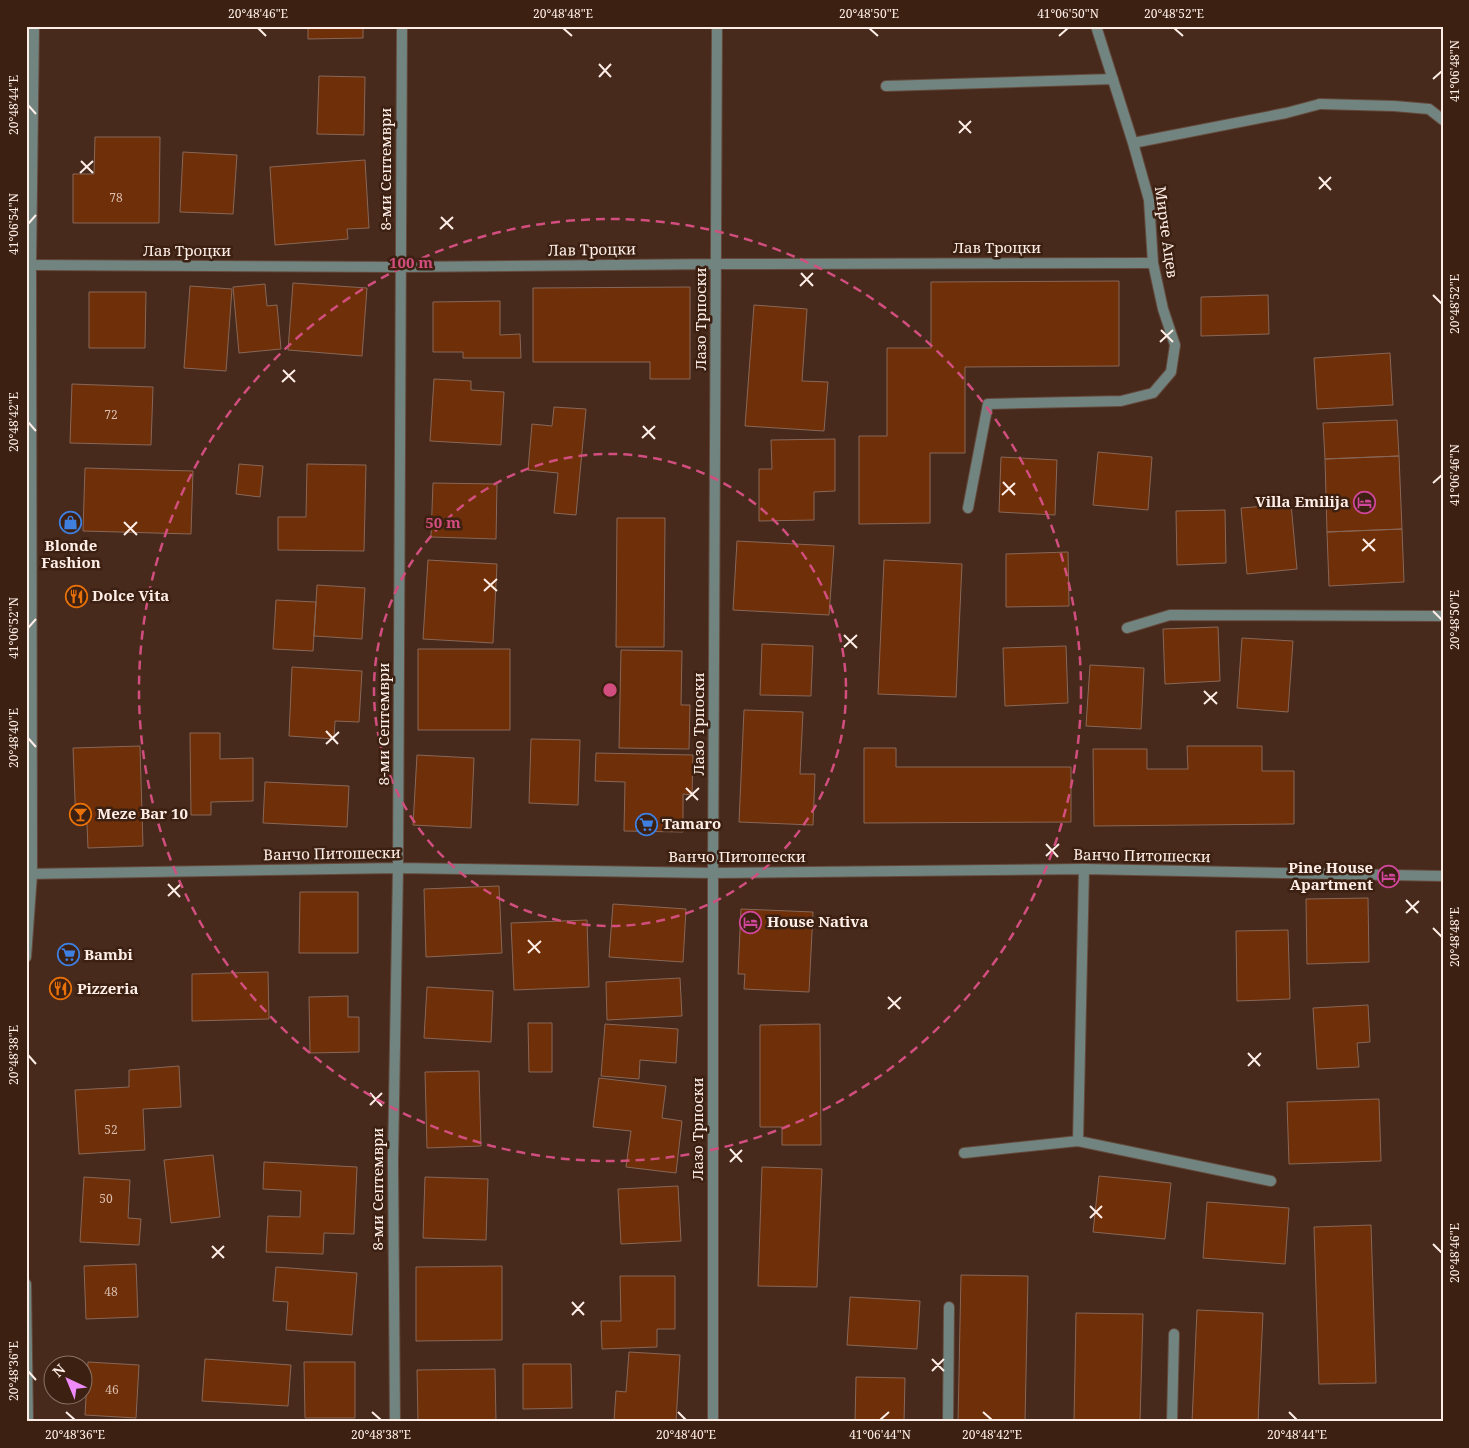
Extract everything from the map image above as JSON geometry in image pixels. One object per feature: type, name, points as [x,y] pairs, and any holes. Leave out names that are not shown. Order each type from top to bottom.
[{"type":"street","points":[[26,957],[29,874],[31,265],[34,26]]},
{"type":"street","name":"8-ми Септември","points":[[395,1422],[393,1161],[398,868],[402,26]]},
{"type":"street","name":"Лазо Трпоски","points":[[713,1422],[713,873],[717,26]]},
{"type":"street","name":"Мирче Ацев","points":[[968,508],[988,404],[1121,401],[1154,393],[1171,372],[1175,345],[1163,309],[1153,263],[1149,200],[1096,26]]},
{"type":"street","points":[[886,86],[1113,79]]},
{"type":"street","points":[[1133,143],[1286,113],[1320,104],[1429,109],[1443,120]]},
{"type":"street","name":"Лав Троцки","points":[[31,265],[400,267],[1153,263]]},
{"type":"street","points":[[1126,628],[1170,615],[1443,616]]},
{"type":"street","name":"Ванчо Питошески","points":[[29,874],[398,868],[713,873],[1084,869],[1443,876]]},
{"type":"street","points":[[1078,1142],[1084,869]]},
{"type":"street","points":[[964,1152],[1078,1142],[1271,1181]]},
{"type":"street","points":[[26,1284],[28,1422]]},
{"type":"street","points":[[948,1422],[949,1308]]},
{"type":"street","points":[[1172,1422],[1174,1334]]},
{"type":"building","points":[[91,26],[145,26],[145,27],[91,28]]},
{"type":"building","points":[[308,26],[363,26],[363,38],[308,39]]},
{"type":"building","points":[[319,76],[365,77],[364,135],[317,134]]},
{"type":"building","points":[[95,137],[160,137],[159,223],[73,223],[73,174],[94,174]]},
{"type":"building","points":[[183,152],[237,155],[233,214],[180,212]]},
{"type":"building","points":[[365,160],[369,228],[347,229],[348,239],[275,245],[270,167]]},
{"type":"building","points":[[1119,281],[1119,366],[965,367],[965,453],[930,453],[930,523],[859,524],[859,436],[887,436],[887,348],[931,348],[931,282]]},
{"type":"building","points":[[293,283],[367,288],[362,356],[288,350]]},
{"type":"building","points":[[265,284],[267,306],[277,305],[281,349],[239,353],[233,287]]},
{"type":"building","points":[[190,286],[232,289],[226,371],[184,368]]},
{"type":"building","points":[[690,287],[690,379],[650,379],[650,362],[533,362],[533,288]]},
{"type":"building","points":[[89,292],[146,292],[145,348],[89,348]]},
{"type":"building","points":[[1268,295],[1269,334],[1201,336],[1201,297]]},
{"type":"building","points":[[500,301],[500,335],[520,334],[521,358],[463,358],[463,352],[433,352],[433,302]]},
{"type":"building","points":[[754,305],[807,309],[802,381],[828,382],[824,431],[745,426]]},
{"type":"building","points":[[1390,353],[1393,405],[1317,409],[1314,358]]},
{"type":"building","points":[[434,379],[471,381],[471,390],[504,392],[501,445],[430,441]]},
{"type":"building","points":[[72,384],[153,387],[151,445],[70,443]]},
{"type":"building","points":[[554,407],[586,409],[576,515],[554,513],[558,473],[528,470],[532,424],[552,426]]},
{"type":"building","points":[[1397,420],[1399,456],[1325,459],[1323,423]]},
{"type":"building","points":[[835,439],[835,491],[814,492],[814,520],[759,521],[759,469],[772,469],[771,440]]},
{"type":"building","points":[[1098,452],[1152,457],[1148,510],[1093,505]]},
{"type":"building","points":[[1399,456],[1402,529],[1327,532],[1325,459]]},
{"type":"building","points":[[1001,457],[1057,460],[1055,515],[999,512]]},
{"type":"building","points":[[239,464],[263,466],[260,497],[236,494]]},
{"type":"building","points":[[307,464],[366,465],[364,551],[278,550],[278,517],[306,517]]},
{"type":"building","points":[[85,468],[193,471],[191,534],[83,531]]},
{"type":"building","points":[[433,483],[497,484],[496,539],[431,537]]},
{"type":"building","points":[[1291,504],[1297,569],[1247,574],[1241,508]]},
{"type":"building","points":[[1225,510],[1226,563],[1177,565],[1176,511]]},
{"type":"building","points":[[617,518],[665,518],[664,647],[616,647]]},
{"type":"building","points":[[1402,529],[1404,582],[1329,586],[1327,532]]},
{"type":"building","points":[[737,541],[834,546],[829,615],[733,610]]},
{"type":"building","points":[[1068,552],[1069,606],[1006,607],[1006,554]]},
{"type":"building","points":[[428,560],[497,564],[493,643],[423,639]]},
{"type":"building","points":[[884,560],[962,564],[956,697],[878,694]]},
{"type":"building","points":[[317,585],[365,588],[362,639],[314,636]]},
{"type":"building","points":[[276,600],[316,602],[313,651],[273,649]]},
{"type":"building","points":[[1218,627],[1220,681],[1165,684],[1163,629]]},
{"type":"building","points":[[1242,638],[1293,641],[1288,712],[1237,708]]},
{"type":"building","points":[[762,644],[813,646],[811,696],[760,695]]},
{"type":"building","points":[[1066,646],[1068,703],[1005,706],[1003,648]]},
{"type":"building","points":[[418,649],[510,649],[510,730],[418,730]]},
{"type":"building","points":[[621,650],[682,651],[681,705],[690,705],[689,749],[619,748]]},
{"type":"building","points":[[1090,665],[1144,668],[1141,729],[1086,726]]},
{"type":"building","points":[[292,667],[362,671],[359,722],[335,721],[334,739],[289,736]]},
{"type":"building","points":[[744,710],[803,712],[800,774],[815,774],[813,825],[739,822]]},
{"type":"building","points":[[190,733],[220,733],[220,759],[253,758],[253,801],[211,802],[211,815],[191,815]]},
{"type":"building","points":[[531,739],[580,740],[578,805],[529,803]]},
{"type":"building","points":[[140,746],[143,846],[88,848],[87,824],[76,825],[73,748]]},
{"type":"building","points":[[1187,746],[1262,746],[1262,771],[1294,771],[1294,824],[1094,826],[1093,749],[1147,749],[1147,769],[1188,769]]},
{"type":"building","points":[[864,748],[896,748],[896,767],[1071,767],[1071,822],[864,823]]},
{"type":"building","points":[[596,753],[693,755],[692,795],[683,794],[683,832],[624,831],[625,782],[595,781]]},
{"type":"building","points":[[417,755],[474,758],[471,828],[413,825]]},
{"type":"building","points":[[265,782],[349,786],[347,827],[263,823]]},
{"type":"building","points":[[499,886],[502,953],[426,957],[424,889]]},
{"type":"building","points":[[300,892],[358,892],[358,953],[299,953]]},
{"type":"building","points":[[1368,898],[1369,962],[1307,964],[1306,899]]},
{"type":"building","points":[[613,904],[686,909],[683,962],[609,957]]},
{"type":"building","points":[[741,909],[813,912],[809,992],[744,989],[745,974],[738,974]]},
{"type":"building","points":[[587,920],[589,987],[514,990],[511,923]]},
{"type":"building","points":[[1288,930],[1290,999],[1237,1001],[1236,931]]},
{"type":"building","points":[[268,972],[269,1019],[192,1021],[192,974]]},
{"type":"building","points":[[680,978],[682,1016],[607,1020],[606,982]]},
{"type":"building","points":[[427,987],[493,991],[491,1042],[424,1038]]},
{"type":"building","points":[[348,996],[348,1017],[359,1017],[359,1052],[310,1053],[309,997]]},
{"type":"building","points":[[1368,1005],[1370,1042],[1357,1043],[1359,1067],[1317,1069],[1313,1008]]},
{"type":"building","points":[[528,1023],[552,1023],[552,1072],[529,1072]]},
{"type":"building","points":[[605,1024],[678,1029],[676,1063],[640,1060],[639,1079],[601,1076]]},
{"type":"building","points":[[820,1024],[821,1145],[782,1145],[782,1127],[760,1127],[760,1025]]},
{"type":"building","points":[[179,1066],[181,1107],[143,1109],[145,1150],[79,1154],[75,1090],[129,1087],[129,1070]]},
{"type":"building","points":[[479,1071],[481,1146],[427,1148],[425,1072]]},
{"type":"building","points":[[599,1078],[666,1086],[662,1118],[682,1121],[676,1173],[626,1167],[631,1131],[593,1127]]},
{"type":"building","points":[[1379,1099],[1381,1161],[1289,1164],[1287,1102]]},
{"type":"building","points":[[213,1155],[220,1217],[171,1223],[164,1160]]},
{"type":"building","points":[[264,1162],[357,1167],[354,1234],[324,1233],[323,1254],[266,1252],[268,1216],[300,1217],[301,1191],[263,1189]]},
{"type":"building","points":[[762,1167],[822,1169],[817,1287],[758,1286]]},
{"type":"building","points":[[1099,1176],[1171,1183],[1165,1239],[1093,1232]]},
{"type":"building","points":[[84,1177],[130,1180],[128,1218],[141,1219],[139,1245],[80,1242]]},
{"type":"building","points":[[425,1177],[488,1179],[486,1240],[423,1238]]},
{"type":"building","points":[[678,1186],[681,1241],[621,1244],[618,1189]]},
{"type":"building","points":[[1207,1202],[1289,1208],[1285,1264],[1203,1258]]},
{"type":"building","points":[[1371,1225],[1376,1383],[1319,1384],[1314,1227]]},
{"type":"building","points":[[136,1264],[138,1317],[86,1319],[84,1266]]},
{"type":"building","points":[[502,1266],[502,1340],[416,1341],[416,1267]]},
{"type":"building","points":[[276,1267],[357,1273],[352,1335],[286,1330],[288,1302],[273,1301]]},
{"type":"building","points":[[961,1275],[1028,1276],[1025,1422],[958,1422]]},
{"type":"building","points":[[620,1276],[675,1276],[675,1329],[657,1329],[657,1347],[602,1349],[601,1321],[621,1321]]},
{"type":"building","points":[[850,1297],[920,1301],[917,1349],[847,1345]]},
{"type":"building","points":[[1197,1310],[1263,1313],[1258,1422],[1192,1422]]},
{"type":"building","points":[[1076,1313],[1143,1314],[1140,1422],[1074,1422]]},
{"type":"building","points":[[629,1352],[680,1355],[676,1422],[614,1421],[616,1391],[626,1392]]},
{"type":"building","points":[[205,1359],[291,1365],[288,1406],[202,1401]]},
{"type":"building","points":[[92,1362],[139,1365],[136,1418],[85,1415],[86,1406],[92,1406]]},
{"type":"building","points":[[304,1362],[355,1362],[355,1418],[305,1418]]},
{"type":"building","points":[[523,1364],[571,1364],[572,1408],[523,1409]]},
{"type":"building","points":[[495,1369],[496,1422],[418,1422],[417,1370]]},
{"type":"building","points":[[856,1377],[905,1378],[904,1422],[855,1422]]},
{"type":"place","name":"Villa Emilija","points":[[1365,502]]},
{"type":"place","name":"Blonde Fashion","points":[[71,523]]},
{"type":"place","name":"Dolce Vita","points":[[76,596]]},
{"type":"place","name":"Meze Bar 10","points":[[81,814]]},
{"type":"place","name":"Tamaro","points":[[646,824]]},
{"type":"place","name":"Pine House Apartment","points":[[1389,877]]},
{"type":"place","name":"House Nativa","points":[[751,922]]},
{"type":"place","name":"Bambi","points":[[68,955]]},
{"type":"place","name":"Pizzeria","points":[[61,989]]}]
